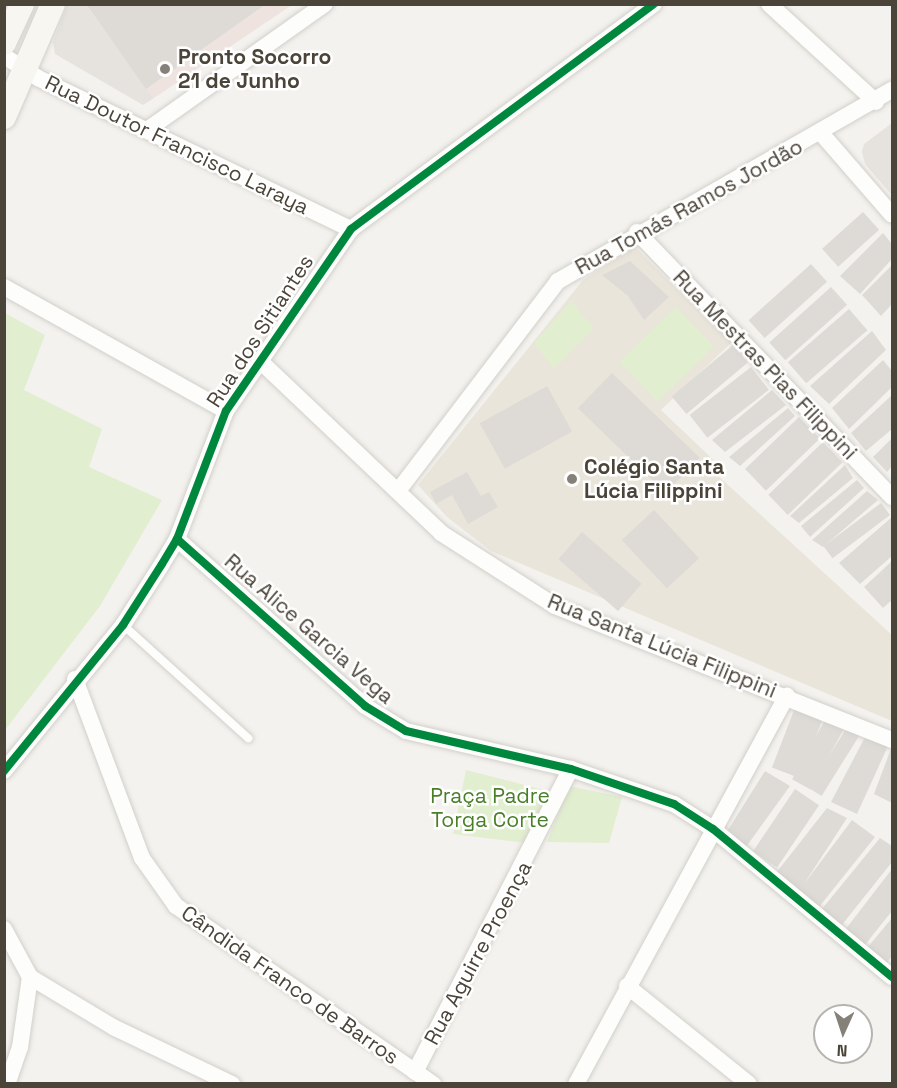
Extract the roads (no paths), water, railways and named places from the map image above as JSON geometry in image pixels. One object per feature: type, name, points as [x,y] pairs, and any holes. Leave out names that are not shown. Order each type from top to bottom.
[{"type":"main road","points":[[4,43],[22,4]]},
{"type":"main road","points":[[4,117],[54,4]]},
{"type":"street","points":[[147,130],[325,4]]},
{"type":"street","name":"Rua dos Sitiantes","points":[[4,771],[75,678],[123,625],[177,539],[226,411],[351,229],[654,4]]},
{"type":"street","points":[[769,4],[876,102]]},
{"type":"street","name":"Rua Doutor Francisco Laraya","points":[[4,56],[24,71],[351,229]]},
{"type":"street","name":"Rua Tomás Ramos Jordão","points":[[398,491],[558,281],[637,232],[821,133],[876,102],[892,90]]},
{"type":"street","points":[[821,133],[892,215]]},
{"type":"street","name":"Rua Mestras Pias Filippini","points":[[637,232],[892,497]]},
{"type":"street","points":[[4,287],[226,411]]},
{"type":"street","name":"Rua Santa Lúcia Filippini","points":[[259,360],[441,533],[555,606],[787,696],[892,740]]},
{"type":"street","name":"Rua Alice Garcia Vega","points":[[177,539],[365,706],[406,731],[571,769],[635,788],[713,829],[892,977]]},
{"type":"street","name":"Cândida Franco de Barros","points":[[75,678],[142,858],[176,906],[433,1083]]},
{"type":"street","points":[[576,1083],[787,696]]},
{"type":"street","name":"Rua Aguirre Proença","points":[[415,1072],[571,769]]},
{"type":"street","points":[[4,929],[30,977],[115,1028],[232,1083]]},
{"type":"street","points":[[7,1083],[20,1047],[30,977]]},
{"type":"street","points":[[627,986],[749,1083]]},
{"type":"lane","points":[[123,625],[248,738]]},
{"type":"place","name":"Pronto Socorro 21 de Junho","points":[[165,69]]},
{"type":"place","name":"Colégio Santa Lúcia Filippini","points":[[572,479]]},
{"type":"park label","name":"Praça Padre Torga Corte","points":[[490,808]]}]
